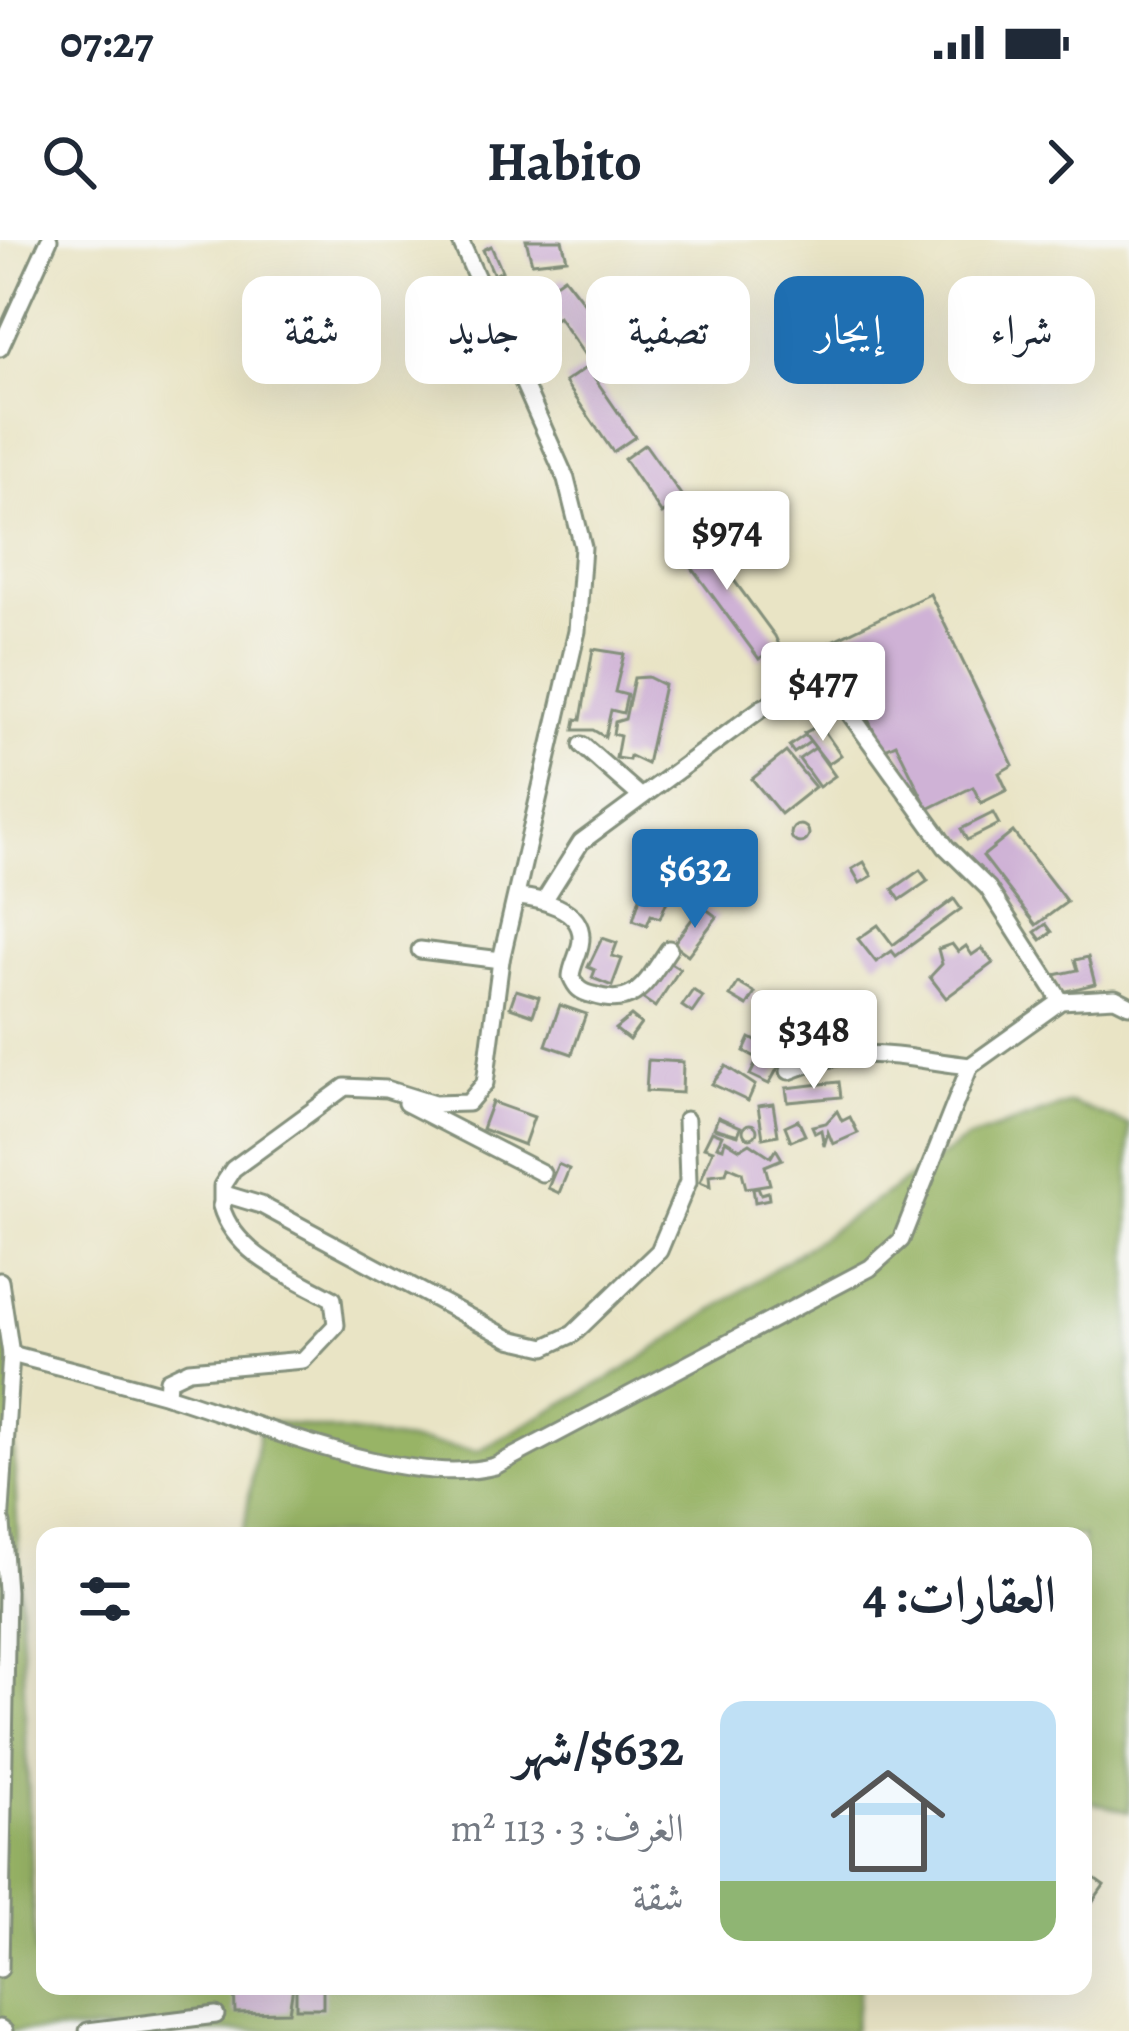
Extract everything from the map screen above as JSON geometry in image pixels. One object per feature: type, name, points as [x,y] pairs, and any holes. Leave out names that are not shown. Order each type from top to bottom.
[{"type":"street","points":[[0,348],[49,240]]},
{"type":"street","points":[[166,1395],[168,1380],[189,1370],[303,1360],[336,1325],[333,1299],[255,1255],[227,1223],[222,1186],[233,1168],[345,1088],[386,1089],[434,1104],[468,1103],[485,1083],[501,961],[577,631],[583,547],[566,479],[460,240]]},
{"type":"street","points":[[544,899],[581,842],[639,795],[784,694],[813,688],[831,692],[946,847],[988,888],[1061,1001]]},
{"type":"street","points":[[581,745],[639,795]]},
{"type":"street","points":[[518,897],[544,899],[568,914],[581,935],[571,976],[582,992],[616,1003],[629,1000],[669,949]]},
{"type":"street","points":[[420,950],[501,961]]},
{"type":"street","points":[[10,1354],[166,1395],[307,1445],[462,1472],[495,1466],[870,1268],[901,1240],[970,1066],[1061,1001],[1114,998],[1129,1005]]},
{"type":"street","points":[[789,1071],[828,1054],[854,1052],[970,1066]]},
{"type":"street","points":[[386,1089],[542,1173]]},
{"type":"street","points":[[222,1202],[229,1195],[242,1196],[510,1339],[545,1348],[573,1334],[659,1251],[688,1182],[686,1120]]},
{"type":"street","points":[[0,1281],[10,1354],[1,1525],[7,1591],[0,1969]]},
{"type":"street","points":[[88,2031],[216,2015]]},
{"type":"green space","points":[[1070,1103],[1129,1125],[1129,1812],[1092,1802],[1092,1527],[244,1527],[261,1420],[478,1451],[624,1370],[967,1139]]},
{"type":"green space","points":[[0,1303],[8,1307],[36,1995],[859,1995],[854,2031],[0,2031]]},
{"type":"building","points":[[526,240],[562,240],[567,259],[532,263]]},
{"type":"building","points":[[491,246],[502,271],[494,275],[483,250]]},
{"type":"building","points":[[562,278],[586,305],[586,357],[562,323]]},
{"type":"building","points":[[586,368],[586,384],[599,384],[635,437],[613,452],[565,382]]},
{"type":"building","points":[[645,444],[684,499],[662,514],[624,459]]},
{"type":"building","points":[[694,526],[775,636],[779,645],[759,659],[673,542]]},
{"type":"building","points":[[930,594],[1013,765],[999,773],[1007,790],[981,803],[973,787],[928,809],[896,744],[883,750],[830,642]]},
{"type":"building","points":[[593,649],[624,654],[615,692],[627,695],[623,713],[611,710],[605,737],[593,730],[574,730],[576,719],[581,720]]},
{"type":"building","points":[[648,677],[664,685],[647,764],[630,756],[629,760],[616,758],[620,736],[613,734],[615,722],[625,719],[634,678]]},
{"type":"building","points":[[820,725],[841,755],[828,764],[804,733]]},
{"type":"building","points":[[805,735],[810,742],[794,753],[789,746]]},
{"type":"building","points":[[815,748],[835,776],[819,787],[799,759]]},
{"type":"building","points":[[786,752],[815,787],[781,814],[752,779]]},
{"type":"building","points":[[993,813],[999,824],[967,840],[961,829]]},
{"type":"building","points":[[800,825],[809,834],[800,843],[791,834]]},
{"type":"building","points":[[1013,832],[1067,902],[1036,925],[983,856]]},
{"type":"building","points":[[864,862],[872,876],[860,883],[852,869]]},
{"type":"building","points":[[920,870],[928,881],[900,900],[893,889]]},
{"type":"building","points":[[647,874],[669,881],[666,889],[671,891],[660,918],[651,915],[647,925],[633,920]]},
{"type":"building","points":[[954,899],[961,909],[896,956],[892,951],[876,962],[858,939],[878,925],[893,945]]},
{"type":"building","points":[[702,906],[717,917],[688,955],[673,944]]},
{"type":"building","points":[[1046,924],[1052,932],[1041,940],[1035,932]]},
{"type":"building","points":[[602,938],[617,943],[612,956],[622,959],[612,986],[592,978],[595,970],[588,967]]},
{"type":"building","points":[[952,944],[958,952],[966,946],[972,955],[982,948],[993,963],[946,998],[930,977],[942,964],[938,949]]},
{"type":"building","points":[[1088,957],[1095,984],[1059,993],[1055,975],[1078,970],[1075,960]]},
{"type":"building","points":[[667,961],[680,969],[655,1007],[642,998]]},
{"type":"building","points":[[738,983],[755,993],[747,1006],[730,996]]},
{"type":"building","points":[[516,990],[539,997],[533,1015],[510,1007]]},
{"type":"building","points":[[693,990],[703,997],[692,1013],[682,1006]]},
{"type":"building","points":[[560,1005],[586,1014],[572,1054],[546,1045]]},
{"type":"building","points":[[631,1016],[641,1024],[629,1040],[615,1029]]},
{"type":"building","points":[[776,1017],[785,1028],[781,1036],[767,1025]]},
{"type":"building","points":[[750,1038],[775,1051],[772,1057],[781,1062],[769,1084],[750,1075],[756,1063],[765,1067],[767,1063],[744,1051]]},
{"type":"building","points":[[648,1060],[683,1062],[682,1093],[646,1091]]},
{"type":"building","points":[[726,1066],[755,1085],[748,1101],[712,1084]]},
{"type":"building","points":[[839,1082],[841,1097],[788,1102],[786,1088]]},
{"type":"building","points":[[492,1102],[534,1117],[524,1145],[482,1129]]},
{"type":"building","points":[[773,1104],[778,1135],[763,1138],[758,1106]]},
{"type":"building","points":[[837,1111],[842,1121],[850,1117],[858,1133],[833,1144],[828,1132],[824,1146],[821,1130],[815,1133],[812,1126],[826,1123]]},
{"type":"building","points":[[718,1117],[741,1127],[738,1135],[714,1128]]},
{"type":"building","points":[[798,1120],[805,1135],[791,1141],[785,1126]]},
{"type":"building","points":[[750,1124],[757,1131],[750,1138],[743,1131]]},
{"type":"building","points":[[712,1131],[722,1135],[717,1146],[723,1148],[725,1140],[740,1149],[750,1143],[771,1157],[776,1149],[782,1159],[765,1166],[770,1184],[746,1188],[742,1172],[728,1166],[726,1173],[709,1175],[710,1186],[700,1182],[713,1150],[704,1147]]},
{"type":"building","points":[[558,1164],[569,1169],[559,1193],[548,1188]]},
{"type":"building","points":[[758,1187],[761,1194],[768,1192],[769,1199],[755,1202],[753,1188]]},
{"type":"building","points":[[1092,1876],[1104,1885],[1092,1902]]},
{"type":"building","points":[[234,1995],[292,1995],[289,2012],[235,2013]]},
{"type":"building","points":[[296,1995],[323,1995],[323,2008],[296,2008]]}]
